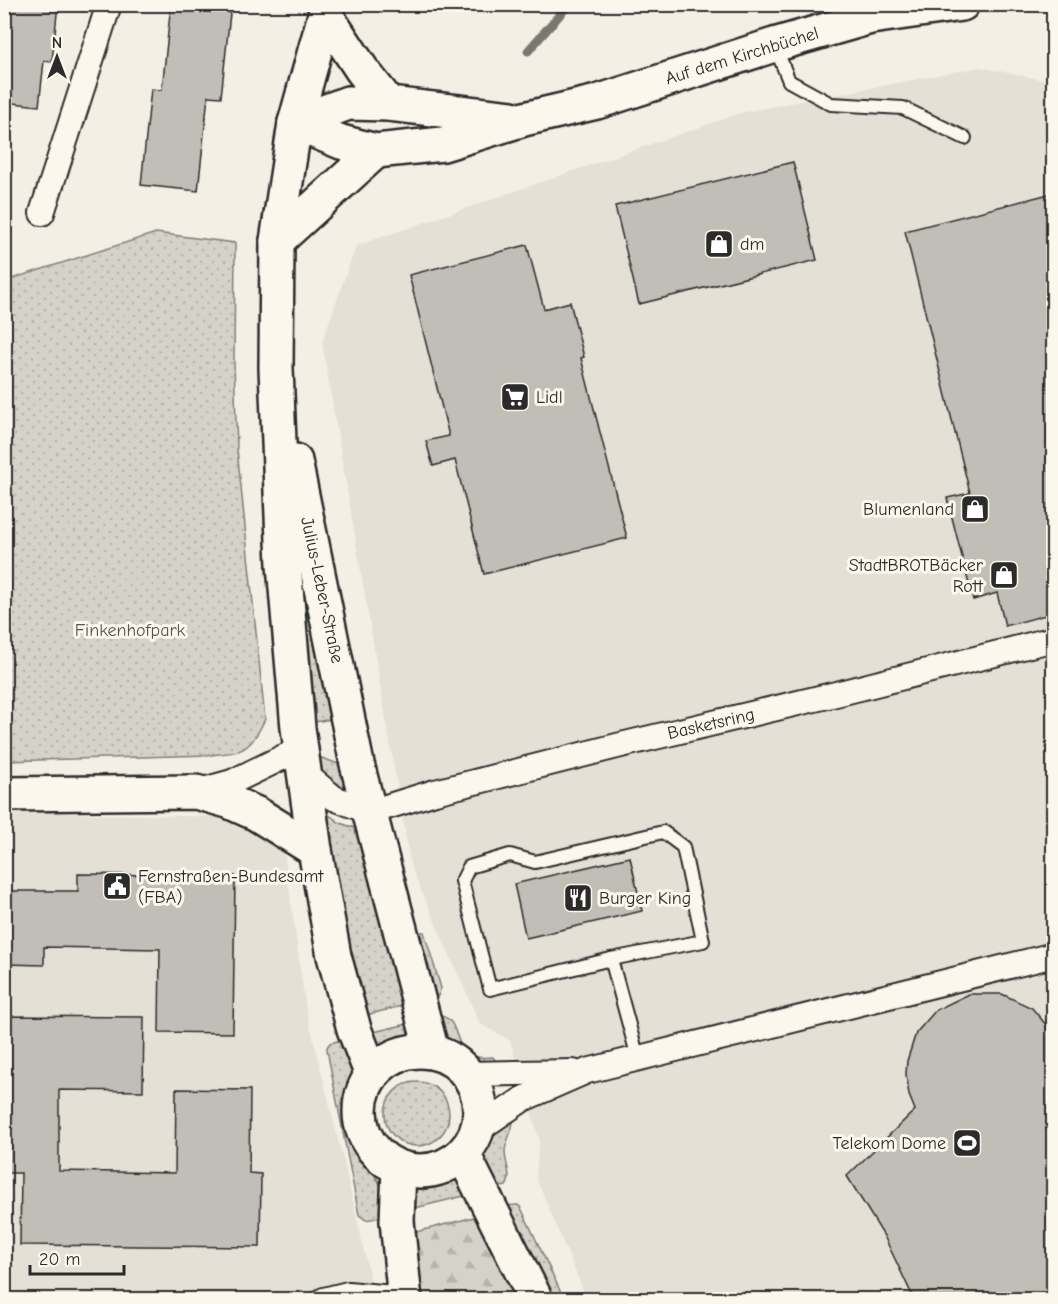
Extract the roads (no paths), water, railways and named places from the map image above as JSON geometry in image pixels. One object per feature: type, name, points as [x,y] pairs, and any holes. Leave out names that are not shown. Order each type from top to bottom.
[{"type":"street","points":[[42,213],[109,4]]},
{"type":"street","name":"Auf dem Kirchbüchel","points":[[295,123],[341,142],[376,151],[443,144],[524,119],[597,102],[774,45],[871,17],[962,4]]},
{"type":"street","points":[[326,9],[362,70],[389,104]]},
{"type":"street","name":"Julius-Leber-Straße","points":[[326,9],[295,123],[277,241],[276,368],[284,565],[302,761],[315,850],[334,956],[354,1029],[372,1075]]},
{"type":"street","name":"Auf dem Kirchbüchel","points":[[295,123],[348,103],[389,104],[524,119]]},
{"type":"street","points":[[277,241],[376,151]]},
{"type":"street","name":"Julius-Leber-Straße","points":[[276,368],[357,764],[432,1052]]},
{"type":"street","name":"Basketsring","points":[[370,812],[435,792],[1053,639]]},
{"type":"street","points":[[4,794],[196,792],[302,761],[334,798],[370,812]]},
{"type":"street","points":[[196,792],[228,801],[258,814],[315,850]]},
{"type":"street","points":[[536,1299],[470,1142],[480,1111],[476,1091],[466,1074],[451,1060],[432,1052],[415,1051],[398,1055],[384,1063],[372,1075],[363,1091],[359,1110],[362,1128],[370,1145],[383,1159],[399,1168],[416,1171],[433,1169],[449,1164],[470,1142],[523,1099],[587,1071],[1053,955]]},
{"type":"street","points":[[466,1074],[587,1071]]},
{"type":"street","points":[[324,1299],[348,1294],[404,1299],[397,1221],[399,1168]]},
{"type":"lane","points":[[774,45],[789,81],[831,104],[903,108],[965,138]]},
{"type":"lane","points":[[663,832],[683,847],[703,941],[611,959],[490,989],[462,881],[469,867],[510,855],[535,862],[663,832]]},
{"type":"lane","points":[[611,959],[638,1058]]},
{"type":"waterway","points":[[528,51],[569,4]]},
{"type":"place","name":"dm","points":[[719,244]]},
{"type":"place","name":"Lidl","points":[[515,397]]},
{"type":"place","name":"Blumenland","points":[[975,509]]},
{"type":"place","name":"StadtBROTBäcker Rott","points":[[1004,575]]},
{"type":"place","name":"Fernstraßen-Bundesamt (FBA)","points":[[117,886]]},
{"type":"place","name":"Burger King","points":[[578,898]]},
{"type":"place","name":"Telekom Dome","points":[[967,1143]]},
{"type":"park label","name":"Finkenhofpark","points":[[130,630]]}]
